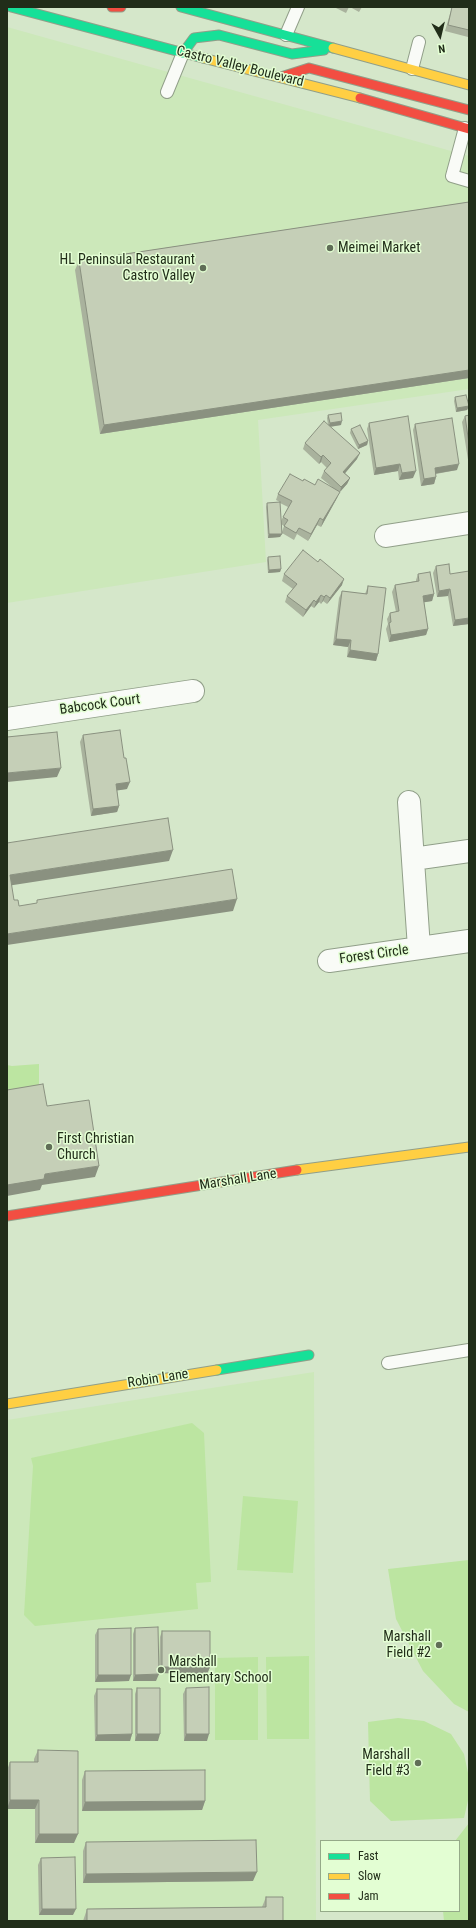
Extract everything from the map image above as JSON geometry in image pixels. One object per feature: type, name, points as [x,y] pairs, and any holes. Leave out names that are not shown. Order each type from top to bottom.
[{"type":"main road","name":"Castro Valley Boulevard","points":[[11,7],[183,53],[280,77],[467,128]]},
{"type":"main road","points":[[112,7],[121,7]]},
{"type":"main road","points":[[182,7],[469,85]]},
{"type":"main road","points":[[183,53],[194,38],[219,35],[292,54],[335,48]]},
{"type":"main road","points":[[280,77],[309,68],[469,110]]},
{"type":"main road","name":"Marshall Lane","points":[[7,1216],[313,1168],[469,1147]]},
{"type":"main road","name":"Robin Lane","points":[[7,1404],[310,1355]]},
{"type":"street","points":[[386,536],[469,524]]},
{"type":"street","name":"Babcock Court","points":[[7,719],[193,691]]},
{"type":"street","name":"Forest Circle","points":[[409,802],[419,948]]},
{"type":"street","points":[[413,859],[469,850]]},
{"type":"street","name":"Forest Circle","points":[[329,962],[469,941]]},
{"type":"lane","points":[[229,20],[233,7]]},
{"type":"lane","points":[[286,35],[298,7]]},
{"type":"lane","points":[[412,69],[419,42]]},
{"type":"lane","points":[[167,92],[183,53]]},
{"type":"lane","points":[[467,128],[452,176],[469,181]]},
{"type":"lane","points":[[388,1363],[469,1350]]},
{"type":"shaded area","points":[[7,27],[469,156],[469,389],[258,420],[266,562],[7,603]]},
{"type":"shaded area","points":[[39,1064],[39,1095],[7,1101],[7,1065]]},
{"type":"shaded area","name":"Marshall Elementary School","points":[[314,1372],[316,1921],[7,1921],[7,1420]]},
{"type":"shaded area","points":[[192,1423],[204,1433],[211,1582],[196,1583],[198,1609],[35,1626],[24,1615],[33,1466],[31,1458]]},
{"type":"shaded area","points":[[243,1496],[298,1501],[293,1573],[237,1570]]},
{"type":"shaded area","name":"Marshall Field #2","points":[[469,1560],[469,1712],[454,1704],[423,1671],[396,1619],[388,1569]]},
{"type":"shaded area","points":[[309,1656],[309,1739],[267,1739],[266,1657]]},
{"type":"shaded area","points":[[258,1657],[258,1740],[215,1740],[215,1658]]},
{"type":"shaded area","name":"Marshall Field #3","points":[[398,1718],[424,1721],[451,1734],[464,1754],[468,1773],[469,1796],[464,1818],[391,1821],[370,1801],[368,1722]]},
{"type":"shaded area","points":[[469,1823],[469,1921],[444,1921],[443,1912],[460,1912],[460,1840],[456,1840]]},
{"type":"building","points":[[452,7],[469,7],[469,30],[448,25]]},
{"type":"building","points":[[469,202],[469,370],[104,425],[79,261]]},
{"type":"building","points":[[466,395],[469,406],[457,408],[455,397]]},
{"type":"building","points":[[341,413],[342,421],[330,423],[328,415]]},
{"type":"building","points":[[469,415],[469,444],[465,416]]},
{"type":"building","points":[[408,416],[416,471],[402,473],[400,464],[376,468],[369,423]]},
{"type":"building","points":[[452,418],[459,464],[435,468],[436,477],[424,479],[415,424]]},
{"type":"building","points":[[324,421],[360,453],[343,472],[350,478],[341,487],[324,471],[331,463],[323,455],[321,457],[305,443]]},
{"type":"building","points":[[360,425],[368,441],[359,445],[351,429]]},
{"type":"building","points":[[290,474],[315,485],[318,479],[340,492],[323,520],[320,518],[311,534],[299,528],[296,533],[284,526],[288,520],[283,517],[292,501],[278,494]]},
{"type":"building","points":[[280,502],[282,534],[269,534],[267,503]]},
{"type":"building","points":[[303,550],[318,562],[320,559],[344,579],[330,598],[326,595],[324,597],[321,595],[316,602],[314,600],[306,610],[287,596],[297,584],[284,574]]},
{"type":"building","points":[[280,556],[281,569],[269,570],[268,557]]},
{"type":"building","points":[[449,564],[450,574],[469,571],[469,618],[455,620],[450,589],[439,591],[436,566]]},
{"type":"building","points":[[430,572],[434,594],[423,596],[428,629],[391,635],[389,623],[391,622],[390,613],[399,611],[395,585],[419,581],[418,574]]},
{"type":"building","points":[[368,586],[386,588],[378,654],[350,650],[351,640],[336,639],[342,591],[367,594]]},
{"type":"building","points":[[120,730],[124,758],[126,758],[130,782],[116,784],[119,806],[93,809],[83,735]]},
{"type":"building","points":[[57,732],[61,768],[7,773],[7,737]]},
{"type":"building","points":[[168,818],[173,850],[10,875],[14,900],[18,900],[19,906],[37,903],[37,900],[232,869],[237,899],[7,934],[7,843]]},
{"type":"building","name":"First Christian Church","points":[[43,1084],[47,1106],[89,1100],[99,1166],[45,1174],[44,1179],[7,1185],[7,1090]]},
{"type":"building","points":[[158,1627],[159,1674],[135,1675],[135,1628]]},
{"type":"building","points":[[131,1628],[131,1675],[98,1675],[98,1629]]},
{"type":"building","points":[[162,1631],[210,1631],[210,1667],[162,1667]]},
{"type":"building","points":[[209,1687],[209,1734],[186,1734],[186,1688]]},
{"type":"building","points":[[137,1688],[160,1688],[160,1734],[137,1734]]},
{"type":"building","points":[[97,1689],[132,1689],[132,1734],[97,1735]]},
{"type":"building","points":[[38,1750],[78,1751],[78,1834],[39,1834],[39,1800],[10,1800],[10,1762],[38,1762]]},
{"type":"building","points":[[205,1770],[205,1801],[85,1802],[85,1771]]},
{"type":"building","points":[[256,1840],[257,1872],[86,1874],[86,1842]]},
{"type":"building","points":[[75,1857],[76,1909],[42,1909],[41,1858]]},
{"type":"building","points":[[266,1897],[283,1897],[283,1921],[87,1921],[87,1909],[266,1907]]},
{"type":"traffic: fast","points":[[11,7],[203,58]]},
{"type":"traffic: fast","points":[[181,7],[333,48]]},
{"type":"traffic: fast","points":[[183,53],[194,38],[219,35],[292,54],[324,50]]},
{"type":"traffic: fast","points":[[217,1370],[309,1355]]},
{"type":"traffic: slow","points":[[333,48],[469,85]]},
{"type":"traffic: slow","points":[[203,58],[360,98]]},
{"type":"traffic: slow","points":[[297,1170],[469,1147]]},
{"type":"traffic: slow","points":[[7,1404],[217,1370]]},
{"type":"traffic: jam","points":[[112,7],[121,7]]},
{"type":"traffic: jam","points":[[281,77],[309,68],[469,110]]},
{"type":"traffic: jam","points":[[360,98],[469,129]]},
{"type":"traffic: jam","points":[[7,1216],[297,1170]]},
{"type":"place","name":"Meimei Market","points":[[330,248]]},
{"type":"place","name":"HL Peninsula Restaurant Castro Valley","points":[[203,268]]},
{"type":"place","name":"First Christian Church","points":[[49,1147]]},
{"type":"place","name":"Marshall Field #2","points":[[439,1645]]},
{"type":"place","name":"Marshall Elementary School","points":[[161,1670]]},
{"type":"place","name":"Marshall Field #3","points":[[418,1763]]}]
